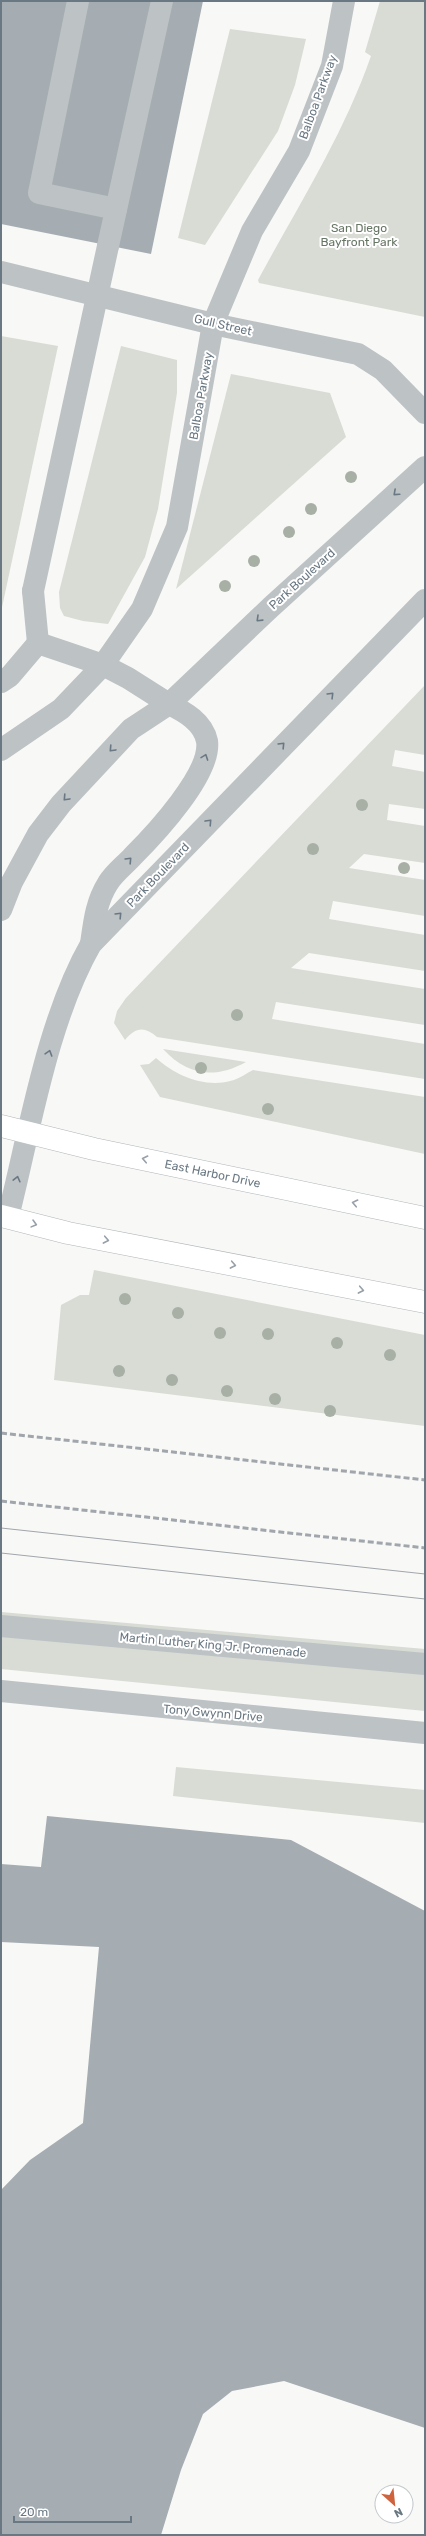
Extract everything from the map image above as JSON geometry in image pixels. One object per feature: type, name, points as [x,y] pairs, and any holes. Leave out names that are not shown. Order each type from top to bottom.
[{"type":"main road","name":"East Harbor Drive","points":[[1,1126],[94,1149],[425,1218]]},
{"type":"main road","points":[[4,1216],[68,1233],[425,1302]]},
{"type":"street","points":[[78,1],[39,193],[116,209]]},
{"type":"street","points":[[1,682],[10,676],[38,643],[33,591],[162,1]]},
{"type":"street","name":"Balboa Parkway","points":[[1,750],[61,709],[103,665],[142,609],[177,527],[213,324],[252,231],[299,150],[332,66],[344,1]]},
{"type":"street","name":"Gull Street","points":[[1,272],[213,324],[358,354],[383,370],[425,413]]},
{"type":"street","name":"Park Boulevard","points":[[1,910],[24,858],[61,804],[131,729],[169,704],[425,467]]},
{"type":"street","name":"Park Boulevard","points":[[4,1216],[29,1133],[47,1058],[74,974],[90,944],[425,600]]},
{"type":"street","points":[[38,643],[103,665],[128,678],[169,704],[188,714],[200,726],[206,740],[207,752],[196,779],[162,825],[109,882],[99,900],[90,944]]},
{"type":"street","name":"Martin Luther King Jr. Promenade","points":[[1,1626],[425,1664]]},
{"type":"street","name":"Tony Gwynn Drive","points":[[1,1691],[425,1733]]},
{"type":"green space","name":"San Diego Bayfront Park","points":[[380,1],[425,1],[425,317],[259,283],[258,280],[319,170],[360,86],[371,56],[365,52]]},
{"type":"green space","points":[[230,29],[306,39],[295,85],[278,131],[205,245],[178,238]]},
{"type":"green space","points":[[1,336],[58,346],[1,612]]},
{"type":"green space","points":[[121,346],[177,360],[177,393],[158,509],[145,557],[108,624],[83,621],[64,616],[60,608],[59,592]]},
{"type":"green space","points":[[231,374],[330,393],[346,437],[176,589]]},
{"type":"green space","points":[[425,685],[425,755],[395,750],[392,766],[425,772],[425,809],[389,804],[387,820],[425,826],[425,863],[364,854],[349,868],[425,880],[425,916],[333,901],[329,919],[425,935],[425,971],[309,953],[291,968],[425,989],[425,1025],[276,1002],[272,1019],[425,1044],[425,1079],[157,1037],[153,1033],[144,1030],[136,1030],[125,1040],[114,1023],[117,1011],[126,998]]},
{"type":"green space","points":[[163,1049],[246,1062],[223,1071],[202,1072],[182,1065]]},
{"type":"green space","points":[[156,1058],[182,1075],[202,1082],[213,1083],[234,1080],[253,1070],[425,1097],[425,1154],[160,1097],[140,1065],[149,1064]]},
{"type":"green space","points":[[94,1270],[425,1335],[425,1426],[54,1380],[61,1305],[80,1295],[89,1295]]},
{"type":"green space","points":[[1,1612],[425,1649],[425,1711],[1,1669]]},
{"type":"green space","points":[[176,1767],[425,1790],[425,1823],[173,1796]]},
{"type":"building","points":[[1,1],[203,1],[151,254],[1,224]]},
{"type":"building","points":[[47,1816],[291,1840],[425,1911],[425,2428],[284,2381],[232,2391],[203,2414],[181,2470],[161,2535],[1,2535],[1,2190],[30,2160],[83,2123],[99,1947],[1,1942],[1,1864],[41,1867]]},
{"type":"tram line","points":[[1,1528],[425,1574]]},
{"type":"tram line","points":[[1,1553],[425,1599]]},
{"type":"railway","points":[[1,1433],[425,1480]]},
{"type":"railway","points":[[1,1501],[425,1548]]}]
